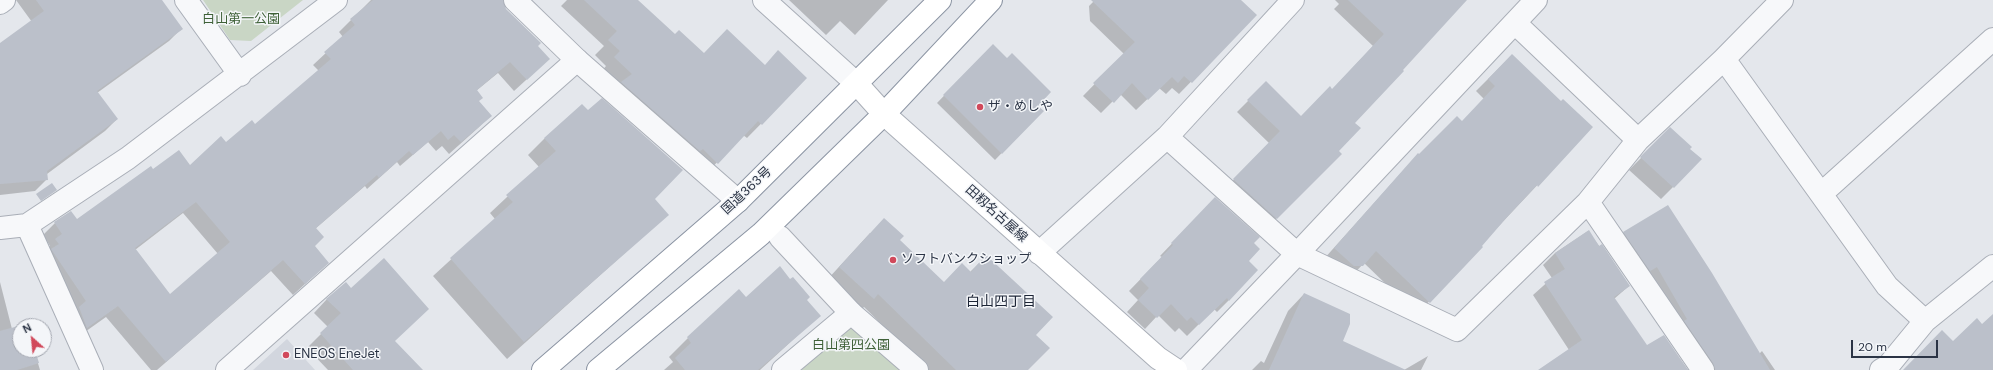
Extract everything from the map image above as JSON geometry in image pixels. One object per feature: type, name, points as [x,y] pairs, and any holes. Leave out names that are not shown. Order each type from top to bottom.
[{"type":"main road","name":"国道363号","points":[[542,370],[738,200],[857,84],[940,0]]},
{"type":"main road","points":[[598,370],[761,234],[884,114],[991,0]]},
{"type":"main road","name":"田籾名古屋線","points":[[857,84],[884,114],[1039,253],[1158,358],[1176,370]]},
{"type":"street","points":[[0,3],[4,0]]},
{"type":"street","points":[[186,0],[240,75]]},
{"type":"street","points":[[0,228],[27,225],[128,158],[240,75],[336,0]]},
{"type":"street","points":[[515,0],[577,60],[738,200]]},
{"type":"street","points":[[764,0],[857,84]]},
{"type":"street","points":[[1039,253],[1167,137],[1293,0]]},
{"type":"street","points":[[1186,370],[1536,0]]},
{"type":"street","points":[[1167,137],[1297,254],[1457,330],[1588,202],[1638,140],[1724,59],[1782,0]]},
{"type":"street","points":[[1515,23],[1638,140]]},
{"type":"street","points":[[1821,194],[1993,39]]},
{"type":"street","points":[[1724,59],[1887,286],[1925,321]]},
{"type":"street","points":[[227,370],[577,60]]},
{"type":"street","points":[[1588,202],[1703,370]]},
{"type":"street","points":[[27,225],[92,370]]},
{"type":"street","points":[[780,237],[851,313],[917,370]]},
{"type":"street","points":[[1881,370],[1888,366],[1925,321],[1993,266]]},
{"type":"street","points":[[783,370],[851,313]]},
{"type":"shaded area","name":"ENEOS EneJet","points":[[287,339],[315,370],[253,370]]},
{"type":"green space","name":"白山第一公園","points":[[203,0],[303,0],[251,41],[230,40]]},
{"type":"green space","name":"白山第四公園","points":[[851,314],[916,370],[785,370]]},
{"type":"building","points":[[36,0],[162,0],[183,29],[97,91],[118,119],[47,171],[48,180],[0,184],[0,43],[44,11]]},
{"type":"building","points":[[373,0],[503,0],[506,9],[541,43],[538,46],[550,59],[527,80],[510,62],[477,90],[483,98],[479,101],[492,116],[461,142],[454,135],[448,140],[441,131],[413,155],[409,151],[379,178],[377,175],[316,228],[324,237],[315,246],[329,263],[305,284],[283,260],[166,362],[118,306],[87,328],[79,307],[86,301],[51,249],[59,244],[55,239],[62,234],[54,222],[71,211],[77,219],[151,166],[153,169],[179,150],[190,165],[221,136],[226,142],[252,120],[255,124],[331,59],[324,52],[355,25],[350,19]],"holes":[[[196,202],[230,242],[170,294],[135,248]]]},
{"type":"building","points":[[584,0],[638,0],[675,34],[679,30],[704,53],[727,29],[765,65],[778,50],[807,78],[762,125],[758,121],[718,164],[703,149],[700,151],[621,82],[632,74],[614,57],[620,51],[608,40],[617,31]]},
{"type":"building","points":[[1091,0],[1241,0],[1257,15],[1192,83],[1184,76],[1178,83],[1172,77],[1148,100],[1132,83],[1114,103],[1093,83],[1135,42]]},
{"type":"building","points":[[1348,0],[1467,0],[1403,70],[1404,71],[1355,123],[1361,128],[1339,151],[1342,154],[1277,219],[1233,179],[1280,131],[1247,100],[1266,81],[1301,116],[1330,86],[1332,89],[1384,34]]},
{"type":"building","points":[[993,44],[1007,58],[1012,53],[1051,92],[1038,106],[1044,111],[1002,154],[943,95]]},
{"type":"building","points":[[1512,54],[1561,101],[1563,99],[1593,127],[1538,187],[1537,185],[1508,216],[1482,246],[1483,247],[1430,303],[1376,251],[1363,266],[1354,266],[1334,248],[1418,153],[1419,154],[1457,116],[1462,121],[1495,86],[1488,79]]},
{"type":"building","points":[[602,98],[683,170],[655,199],[669,215],[524,342],[450,258],[513,202],[506,195],[556,151],[544,138],[582,104],[588,110]]},
{"type":"building","points":[[1670,127],[1692,147],[1690,149],[1702,159],[1674,188],[1640,157]]},
{"type":"building","points":[[52,183],[57,190],[41,201],[36,194]]},
{"type":"building","points":[[1215,197],[1260,237],[1254,243],[1260,249],[1249,261],[1258,270],[1229,301],[1227,298],[1199,325],[1191,317],[1187,321],[1171,304],[1157,318],[1138,300],[1149,288],[1140,279],[1173,245],[1171,243]]},
{"type":"building","points":[[1668,205],[1712,273],[1770,370],[1715,370],[1713,363],[1684,321],[1687,319],[1657,267],[1650,271],[1623,232]]},
{"type":"building","points":[[884,218],[904,236],[900,240],[944,282],[962,263],[971,272],[986,255],[1053,317],[1036,335],[1050,348],[1028,370],[956,370],[878,294],[874,299],[839,267]]},
{"type":"building","points":[[1589,230],[1599,246],[1602,244],[1630,286],[1614,297],[1647,345],[1664,335],[1688,370],[1538,370],[1582,340],[1544,282],[1565,269],[1555,253]]},
{"type":"building","points":[[384,258],[429,309],[395,341],[423,370],[353,370],[320,333],[341,313],[326,299],[346,282],[351,288]]},
{"type":"building","points":[[780,266],[790,279],[793,277],[810,297],[807,300],[821,316],[758,370],[685,370],[675,358],[691,343],[687,337],[739,289],[746,297]]},
{"type":"building","points":[[1304,293],[1350,314],[1350,324],[1343,341],[1406,370],[1269,370]]},
{"type":"building","points":[[1993,314],[1993,370],[1903,370],[1942,330],[1953,341],[1977,318],[1982,324]]},
{"type":"building","points":[[12,328],[12,358],[37,358],[39,363],[17,370],[0,370],[0,331]]},
{"type":"place","name":"ザ・めしや","points":[[980,107]]},
{"type":"place","name":"ソフトバンクショップ","points":[[893,260]]},
{"type":"place","name":"ENEOS EneJet","points":[[286,355]]},
{"type":"district","name":"白山四丁目","points":[[1001,302]]}]
